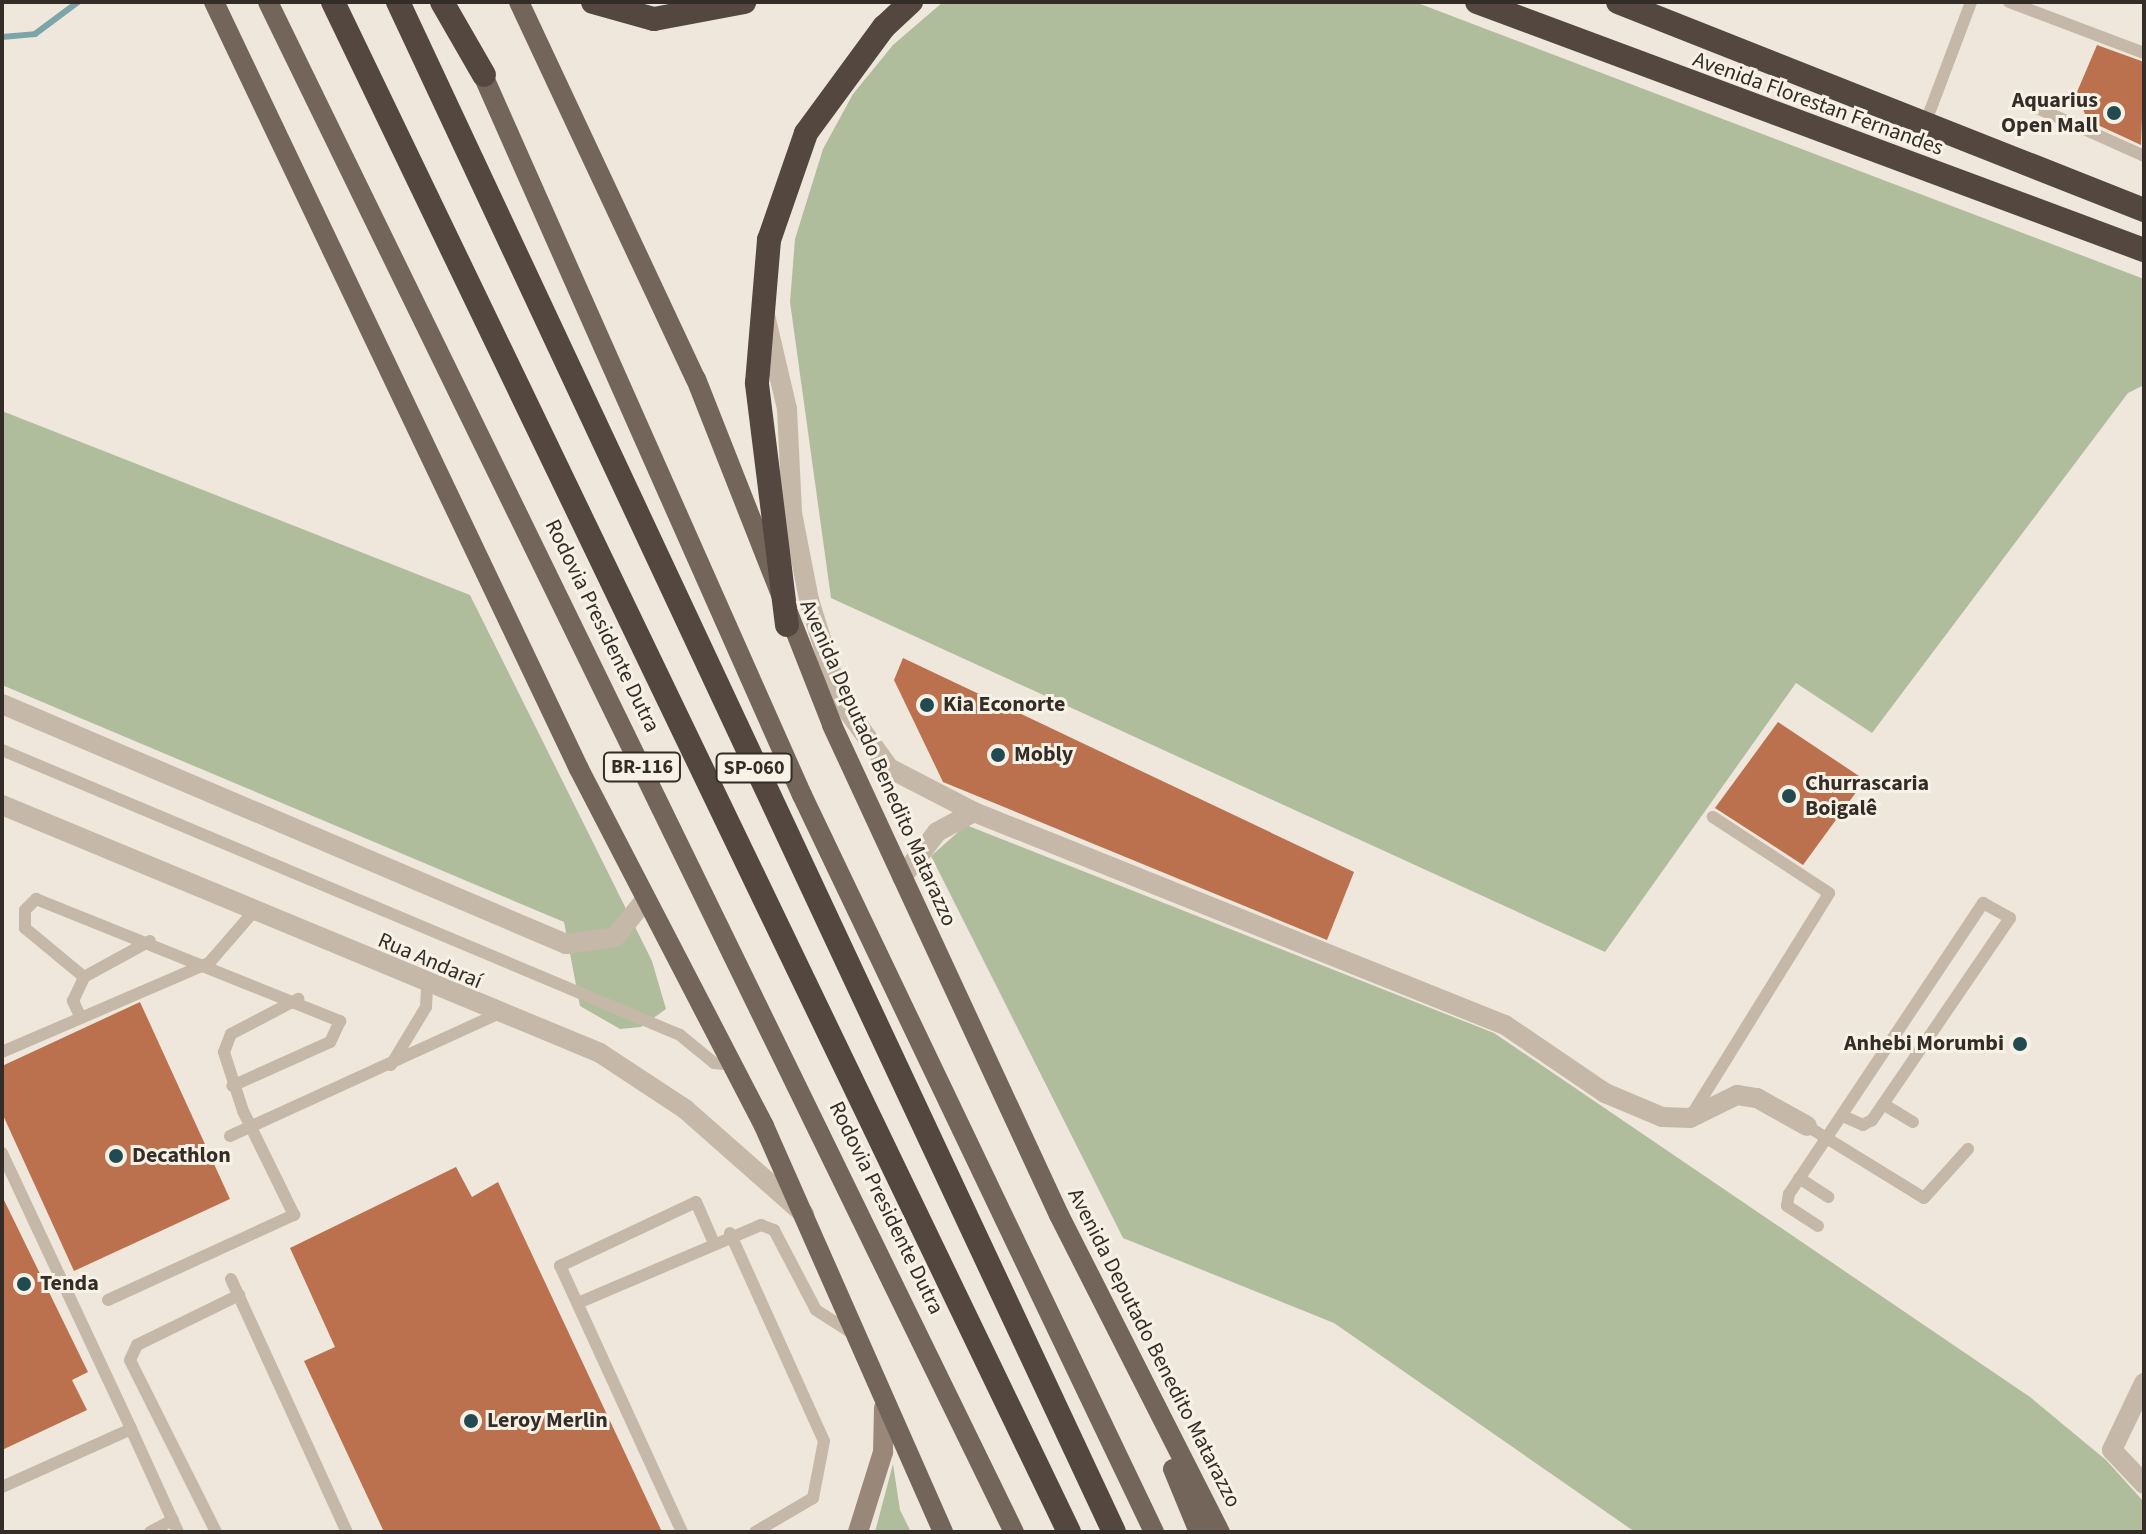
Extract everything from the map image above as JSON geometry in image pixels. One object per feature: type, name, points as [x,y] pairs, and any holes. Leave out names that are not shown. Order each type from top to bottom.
[{"type":"highway","name":"Rodovia Presidente Dutra","points":[[333,2],[1069,1532]]},
{"type":"highway","name":"SP-060","points":[[398,2],[1114,1532]]},
{"type":"highway","points":[[442,2],[484,75]]},
{"type":"highway","points":[[593,2],[654,19],[744,2]]},
{"type":"highway","points":[[787,625],[762,458],[762,308],[769,240],[806,133],[884,27],[911,2]]},
{"type":"highway","name":"Avenida Florestan Fernandes","points":[[1477,2],[1795,126],[2098,231],[2144,250]]},
{"type":"highway","name":"Avenida Florestan Fernandes","points":[[1618,2],[2144,210]]},
{"type":"highway","points":[[2098,231],[2144,257]]},
{"type":"main road","points":[[214,2],[645,900],[732,1065],[805,1215],[884,1408],[943,1532]]},
{"type":"main road","name":"Rodovia Presidente Dutra","points":[[268,2],[1014,1532]]},
{"type":"main road","points":[[449,2],[802,795],[1154,1532]]},
{"type":"main road","name":"Avenida Deputado Benedito Matarazzo","points":[[519,2],[696,379],[787,625],[902,877],[1131,1365],[1220,1532]]},
{"type":"main road","points":[[1131,1365],[1199,1532]]},
{"type":"main road","points":[[858,1532],[877,1480],[884,1408]]},
{"type":"street","points":[[762,308],[787,409],[792,513],[809,600],[840,700],[889,768],[974,812],[1505,1025],[1605,1093],[1662,1117],[1690,1118],[1737,1095],[1757,1098],[1807,1126]]},
{"type":"street","points":[[2,704],[566,944],[615,937],[645,900]]},
{"type":"street","name":"Rua Andaraí","points":[[2,805],[496,1015],[600,1053],[643,1078],[805,1215]]},
{"type":"street","points":[[902,877],[937,832],[974,812]]},
{"type":"street","points":[[2144,1383],[2112,1450],[2144,1484]]},
{"type":"lane","points":[[1925,124],[1971,2]]},
{"type":"lane","points":[[2009,2],[2144,53]]},
{"type":"lane","points":[[2033,106],[2144,156]]},
{"type":"lane","points":[[2,750],[680,1035],[714,1063],[732,1065]]},
{"type":"lane","points":[[1690,1118],[1829,893],[1713,817]]},
{"type":"lane","points":[[84,977],[25,928],[25,910],[36,899],[333,1013],[339,1033],[232,1086]]},
{"type":"lane","points":[[1818,1226],[1787,1206],[1799,1178],[1987,902],[2010,922],[1883,1104],[1863,1125],[1843,1116]]},
{"type":"lane","points":[[2,1052],[209,963],[254,911]]},
{"type":"lane","points":[[80,1016],[73,1001],[84,977],[150,941]]},
{"type":"lane","points":[[389,1067],[426,1007],[427,986]]},
{"type":"lane","points":[[108,1300],[294,1215],[223,1067],[231,1034],[298,999]]},
{"type":"lane","points":[[230,1136],[389,1067],[496,1015]]},
{"type":"lane","points":[[1883,1104],[1913,1122]]},
{"type":"lane","points":[[1807,1126],[1924,1198],[1968,1149]]},
{"type":"lane","points":[[2,1153],[175,1526],[150,1532]]},
{"type":"lane","points":[[1799,1178],[1828,1197]]},
{"type":"lane","points":[[682,1532],[560,1266],[696,1202],[713,1241]]},
{"type":"lane","points":[[578,1303],[753,1225],[774,1230],[816,1310],[855,1335]]},
{"type":"lane","points":[[730,1233],[824,1441],[813,1498],[755,1532]]},
{"type":"lane","points":[[231,1279],[347,1532]]},
{"type":"lane","points":[[216,1532],[130,1360],[137,1345],[239,1295]]},
{"type":"lane","points":[[2,1487],[131,1429]]},
{"type":"green space","points":[[943,2],[1415,2],[2144,279],[2144,385],[2128,393],[1872,733],[1796,683],[1605,952],[831,598],[790,302],[795,239],[823,149],[853,94],[893,45]]},
{"type":"green space","points":[[2,411],[470,595],[652,961],[666,1009],[641,1027],[620,1029],[580,1006],[564,922],[2,685]]},
{"type":"green space","points":[[966,825],[1494,1033],[2030,1397],[2106,1460],[2144,1502],[2144,1532],[1635,1532],[1334,1323],[1123,1238],[931,856]]},
{"type":"green space","points":[[893,1464],[900,1510],[911,1532],[875,1532]]},
{"type":"building","name":"Aquarius Open Mall","points":[[2097,45],[2144,62],[2141,145],[2087,120],[2077,92]]},
{"type":"building","points":[[903,658],[1354,872],[1327,940],[943,782],[894,680]]},
{"type":"building","name":"Churrascaria Boigalê","points":[[1778,722],[1865,780],[1803,865],[1715,808]]},
{"type":"building","name":"Decathlon","points":[[140,1002],[230,1199],[74,1271],[2,1113],[2,1066]]},
{"type":"building","name":"Leroy Merlin","points":[[456,1167],[472,1197],[498,1182],[662,1532],[384,1532],[304,1361],[335,1347],[290,1248]]},
{"type":"building","name":"Tenda","points":[[2,1196],[88,1372],[72,1380],[87,1410],[2,1450]]},
{"type":"waterway","points":[[2,37],[35,34],[78,2]]},
{"type":"place","name":"Aquarius Open Mall","points":[[2114,113]]},
{"type":"place","name":"Kia Econorte","points":[[927,705]]},
{"type":"place","name":"Mobly","points":[[998,755]]},
{"type":"place","name":"Churrascaria Boigalê","points":[[1789,796]]},
{"type":"place","name":"Anhebi Morumbi","points":[[2020,1044]]},
{"type":"place","name":"Decathlon","points":[[116,1156]]},
{"type":"place","name":"Tenda","points":[[24,1284]]},
{"type":"place","name":"Leroy Merlin","points":[[471,1421]]}]
